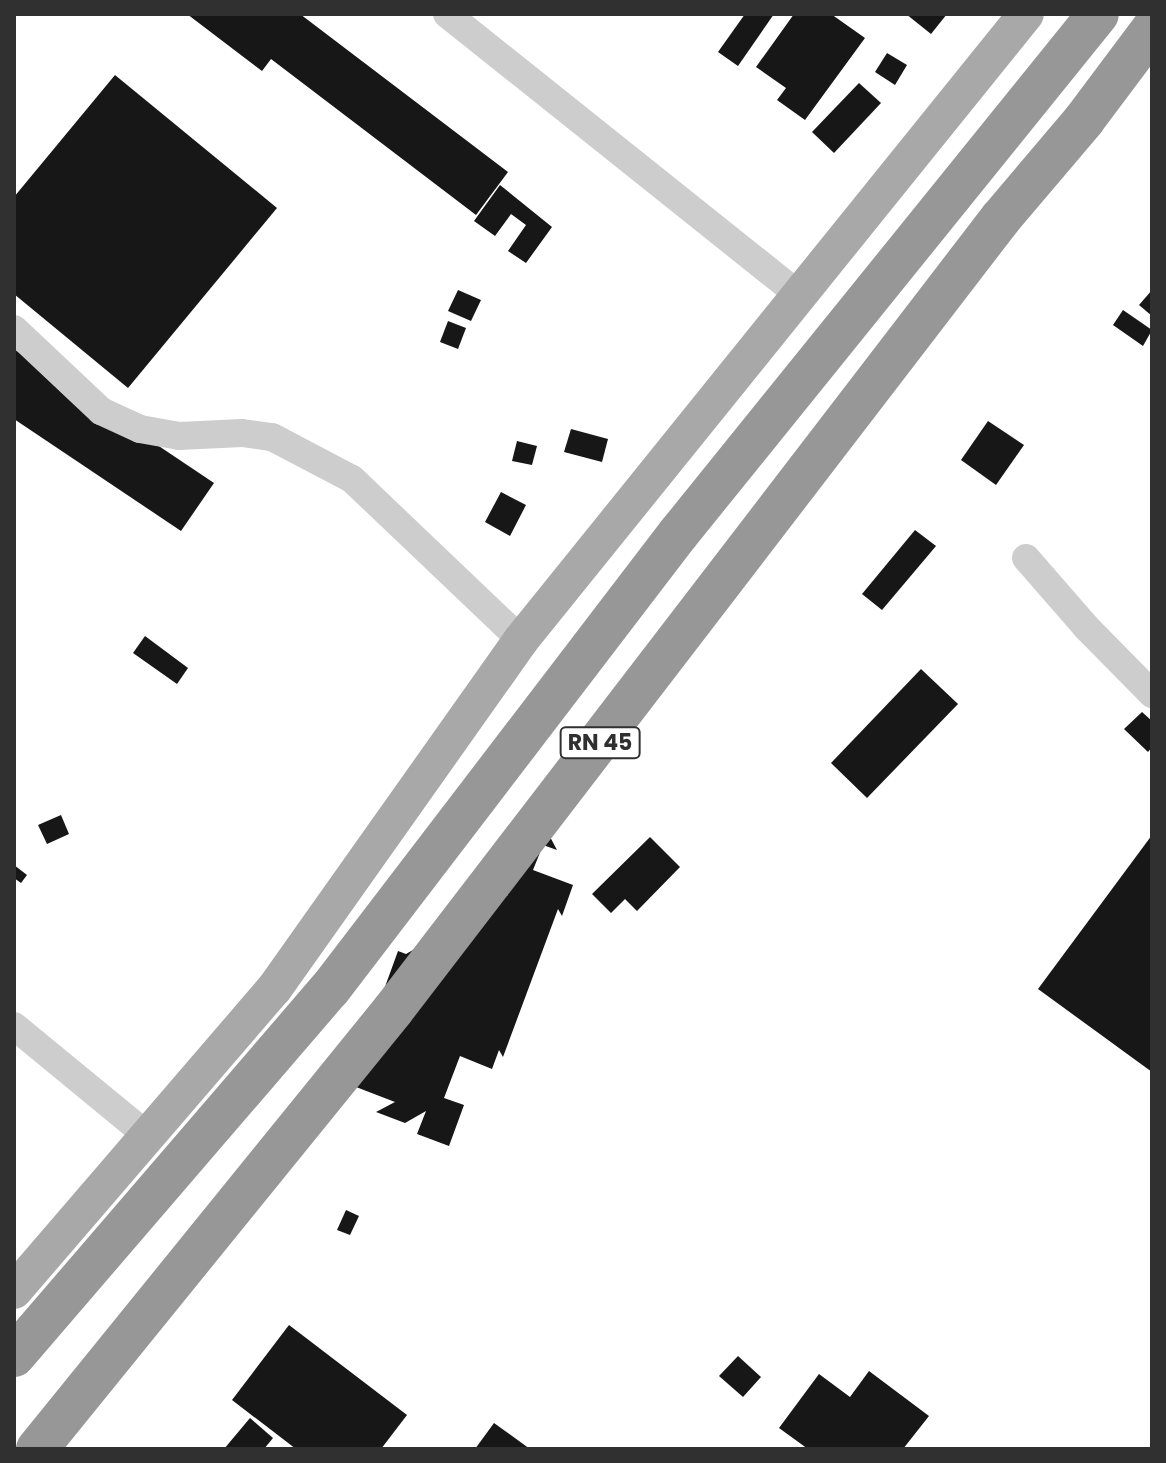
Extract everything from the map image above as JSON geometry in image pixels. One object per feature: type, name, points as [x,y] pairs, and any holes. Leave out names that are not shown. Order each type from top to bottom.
[{"type":"highway","name":"RN 45","points":[[14,1356],[330,989],[678,534],[1098,14]]},
{"type":"highway","name":"RN 45","points":[[37,1449],[403,998],[1001,218],[1084,120],[1152,29]]},
{"type":"main road","points":[[14,1291],[274,989],[521,640],[801,297],[1026,14]]},
{"type":"lane","points":[[447,14],[801,297]]},
{"type":"lane","points":[[14,329],[101,411],[140,429],[179,436],[242,433],[272,437],[352,479],[521,640]]},
{"type":"lane","points":[[1026,558],[1087,628],[1152,694]]},
{"type":"lane","points":[[14,1026],[148,1136]]},
{"type":"building","points":[[187,14],[300,14],[508,172],[476,215],[271,59],[262,71]]},
{"type":"building","points":[[745,14],[774,14],[738,66],[718,52]]},
{"type":"building","points":[[794,14],[831,14],[865,38],[805,120],[777,100],[786,88],[756,67]]},
{"type":"building","points":[[906,14],[947,14],[931,34]]},
{"type":"building","points":[[887,53],[907,65],[895,85],[875,72]]},
{"type":"building","points":[[115,75],[277,208],[128,388],[14,294],[14,197]]},
{"type":"building","points":[[859,83],[881,103],[834,153],[812,132]]},
{"type":"building","points":[[500,185],[552,227],[526,263],[508,251],[526,225],[511,214],[495,236],[474,221]]},
{"type":"building","points":[[458,290],[481,300],[471,321],[448,311]]},
{"type":"building","points":[[1152,290],[1152,316],[1139,305]]},
{"type":"building","points":[[1123,310],[1152,330],[1143,346],[1113,325]]},
{"type":"building","points":[[448,321],[466,328],[458,349],[440,342]]},
{"type":"building","points":[[14,349],[214,483],[181,531],[14,419]]},
{"type":"building","points":[[988,421],[1024,445],[996,485],[961,460]]},
{"type":"building","points":[[571,429],[608,439],[602,462],[564,452]]},
{"type":"building","points":[[517,441],[537,446],[532,465],[512,461]]},
{"type":"building","points":[[501,492],[526,505],[510,536],[485,522]]},
{"type":"building","points":[[915,530],[936,546],[882,610],[862,594]]},
{"type":"building","points":[[145,636],[188,668],[177,684],[133,653]]},
{"type":"building","points":[[921,669],[958,704],[867,798],[831,763]]},
{"type":"building","points":[[1142,712],[1152,721],[1152,747],[1148,752],[1124,729]]},
{"type":"building","points":[[61,815],[69,834],[47,844],[38,825]]},
{"type":"building","points":[[548,833],[557,850],[543,845],[533,870],[573,885],[562,916],[558,909],[503,1057],[499,1050],[492,1069],[460,1056],[444,1098],[464,1105],[449,1146],[417,1134],[426,1111],[405,1123],[376,1112],[395,1102],[356,1087],[374,1017],[398,951],[406,954],[508,895],[481,885]]},
{"type":"building","points":[[1152,835],[1152,1072],[1038,989]]},
{"type":"building","points":[[650,837],[680,867],[637,911],[625,899],[611,913],[592,894]]},
{"type":"building","points":[[14,865],[27,875],[21,883],[14,878]]},
{"type":"building","points":[[346,1210],[359,1216],[350,1235],[337,1230]]},
{"type":"building","points":[[289,1325],[407,1415],[381,1449],[296,1449],[232,1400]]},
{"type":"building","points":[[738,1356],[761,1377],[743,1397],[719,1376]]},
{"type":"building","points":[[869,1371],[929,1416],[903,1449],[808,1449],[779,1428],[819,1374],[850,1397]]},
{"type":"building","points":[[250,1418],[273,1438],[264,1449],[224,1449]]},
{"type":"building","points":[[494,1423],[530,1449],[475,1449]]}]
